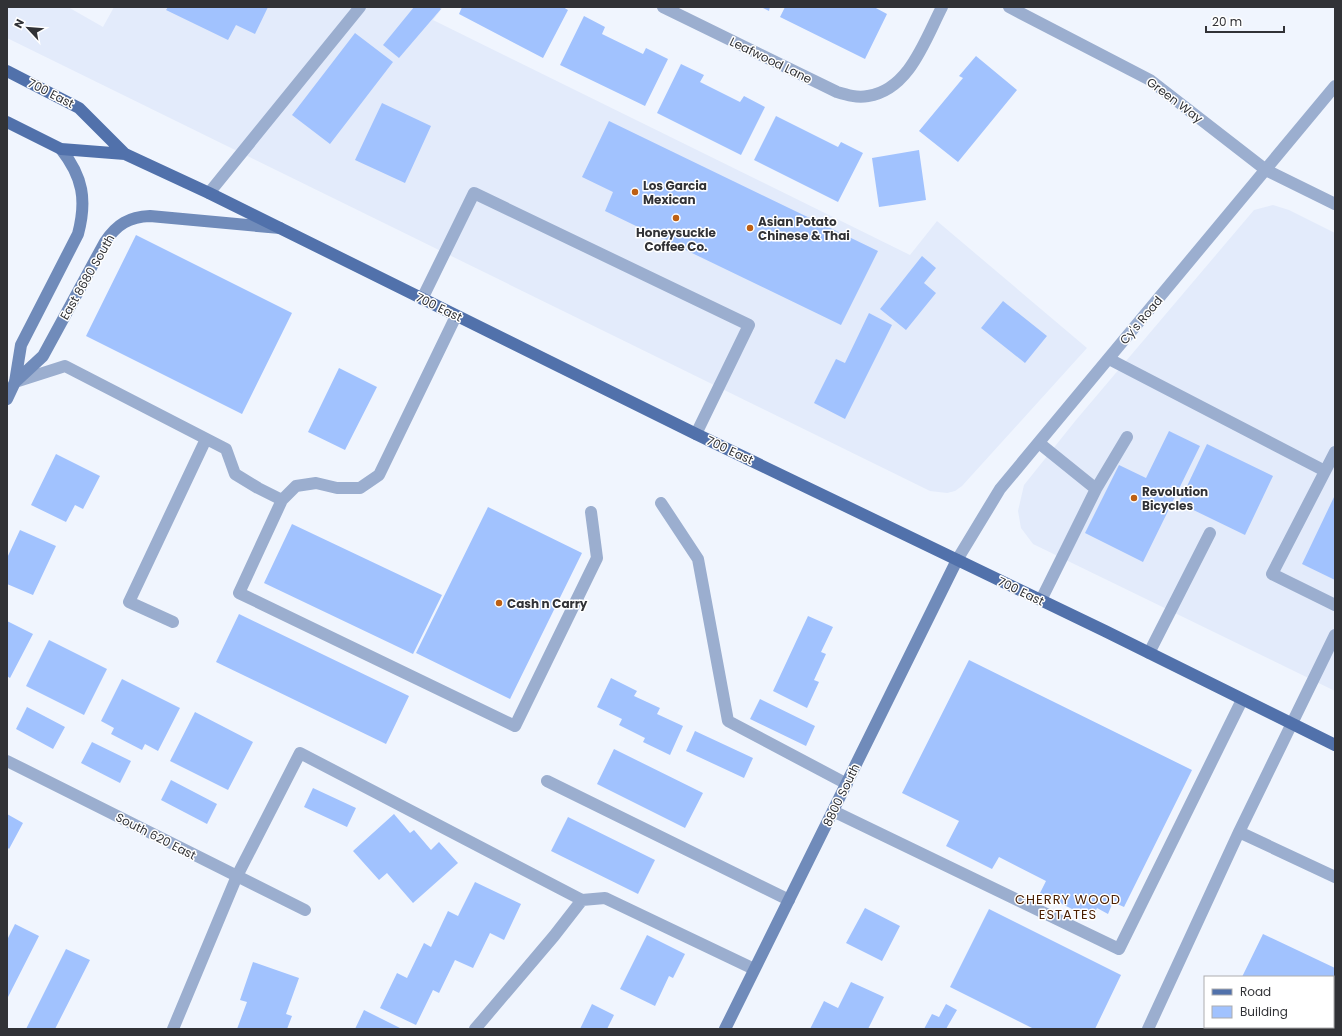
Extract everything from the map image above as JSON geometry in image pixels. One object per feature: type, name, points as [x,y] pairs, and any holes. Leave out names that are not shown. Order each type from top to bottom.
[{"type":"main road","name":"700 East","points":[[7,71],[80,108],[125,154]]},
{"type":"main road","name":"700 East","points":[[7,122],[62,149],[125,154],[209,193],[696,434],[1041,600],[1335,745]]},
{"type":"street","points":[[209,193],[360,7]]},
{"type":"street","name":"Leafwood Lane","points":[[662,7],[837,92],[852,96],[867,96],[882,92],[895,84],[906,73],[914,61],[942,7]]},
{"type":"street","name":"Green Way","points":[[1009,7],[1150,80],[1266,170],[1335,204]]},
{"type":"street","name":"Cy's Road","points":[[957,560],[1000,489],[1335,86]]},
{"type":"street","name":"East 8680 South","points":[[7,399],[15,382],[21,345],[78,234],[82,220],[83,195],[80,183],[70,160],[62,149]]},
{"type":"street","points":[[422,299],[474,194],[750,324],[696,434]]},
{"type":"street","name":"East 8680 South","points":[[15,382],[43,356],[105,242],[111,233],[120,225],[129,220],[150,216],[280,228]]},
{"type":"street","points":[[456,316],[379,475],[360,488],[337,488],[316,483],[296,486],[282,500],[239,593],[515,726],[597,558],[591,512]]},
{"type":"street","points":[[1109,359],[1325,471]]},
{"type":"street","points":[[15,382],[65,366],[226,449],[235,474],[282,500]]},
{"type":"street","points":[[1041,600],[1096,489],[1127,436]]},
{"type":"street","points":[[173,622],[129,602],[206,439]]},
{"type":"street","points":[[1039,443],[1096,489]]},
{"type":"street","points":[[1335,452],[1272,574],[1335,605]]},
{"type":"street","points":[[661,503],[698,559],[728,721],[846,784]]},
{"type":"street","points":[[1149,653],[1210,533]]},
{"type":"street","name":"8800 South","points":[[725,1029],[957,560]]},
{"type":"street","points":[[1148,1029],[1239,832],[1335,635]]},
{"type":"street","points":[[833,811],[1119,949],[1242,700]]},
{"type":"street","points":[[173,1029],[237,876],[300,753],[582,900],[606,898],[754,969]]},
{"type":"street","name":"South 620 East","points":[[7,761],[305,910]]},
{"type":"street","points":[[547,781],[789,900]]},
{"type":"street","points":[[1239,832],[1335,877]]},
{"type":"street","points":[[474,1029],[554,936],[582,900]]},
{"type":"shaded area","points":[[7,7],[68,7],[103,27],[114,7],[443,7],[433,20],[910,255],[937,221],[1087,348],[962,486],[955,491],[947,493],[930,491],[7,38]]},
{"type":"shaded area","points":[[1273,205],[1289,210],[1335,233],[1335,691],[1033,544],[1021,528],[1018,511],[1024,485],[1076,420],[1254,210]]},
{"type":"building","points":[[168,7],[268,7],[255,34],[236,25],[228,40],[166,10]]},
{"type":"building","points":[[414,7],[439,7],[441,9],[399,58],[383,45]]},
{"type":"building","points":[[462,7],[563,7],[568,10],[543,58],[459,14]]},
{"type":"building","points":[[761,7],[770,7],[769,11]]},
{"type":"building","points":[[785,7],[874,7],[887,14],[865,59],[780,17]]},
{"type":"building","points":[[584,16],[605,27],[602,34],[643,54],[646,48],[668,59],[645,106],[560,65]]},
{"type":"building","points":[[355,33],[393,62],[330,144],[292,115]]},
{"type":"building","points":[[976,56],[1017,90],[958,162],[919,131],[963,78],[959,76]]},
{"type":"building","points":[[681,64],[704,75],[700,82],[740,102],[744,96],[765,107],[741,155],[657,113]]},
{"type":"building","points":[[382,103],[431,126],[405,183],[355,160]]},
{"type":"building","points":[[776,116],[838,147],[841,142],[863,153],[838,202],[754,160]]},
{"type":"building","points":[[609,121],[878,251],[841,325],[605,211],[613,192],[582,177]]},
{"type":"building","points":[[919,150],[926,200],[879,207],[872,158]]},
{"type":"building","points":[[136,235],[292,313],[242,414],[86,336]]},
{"type":"building","points":[[922,256],[936,268],[924,283],[936,293],[906,330],[880,309]]},
{"type":"building","points":[[1003,301],[1047,336],[1025,363],[981,328]]},
{"type":"building","points":[[869,313],[892,325],[845,419],[814,403],[836,359],[845,363]]},
{"type":"building","points":[[339,368],[377,387],[345,450],[308,432]]},
{"type":"building","points":[[1169,431],[1200,446],[1143,562],[1085,533],[1119,465],[1146,478]]},
{"type":"building","points":[[1207,444],[1273,476],[1245,535],[1179,503]]},
{"type":"building","points":[[56,454],[100,476],[83,509],[75,505],[66,522],[31,505]]},
{"type":"building","points":[[1335,495],[1335,580],[1302,564]]},
{"type":"building","name":"Cash n Carry","points":[[488,507],[582,553],[510,699],[416,653]]},
{"type":"building","points":[[292,524],[442,595],[413,654],[264,583]]},
{"type":"building","points":[[20,530],[56,546],[33,595],[7,584],[7,558]]},
{"type":"building","points":[[239,614],[409,696],[386,744],[216,662]]},
{"type":"building","points":[[808,616],[833,627],[821,652],[826,654],[814,680],[819,682],[807,708],[773,691]]},
{"type":"building","points":[[7,621],[33,634],[10,678],[7,676]]},
{"type":"building","points":[[49,640],[107,669],[84,715],[26,686]]},
{"type":"building","points":[[969,660],[1192,770],[1124,907],[1113,902],[1108,914],[1097,908],[1092,919],[1040,893],[1046,881],[999,857],[992,869],[946,846],[959,821],[902,793]]},
{"type":"building","points":[[611,678],[637,691],[634,696],[660,708],[657,714],[683,726],[670,755],[643,742],[645,738],[619,725],[622,719],[597,707]]},
{"type":"building","points":[[122,679],[180,708],[158,751],[145,744],[142,750],[111,734],[114,728],[101,721]]},
{"type":"building","points":[[760,699],[815,726],[806,746],[750,719]]},
{"type":"building","points":[[27,707],[65,727],[53,749],[16,729]]},
{"type":"building","points":[[195,712],[253,742],[228,790],[170,761]]},
{"type":"building","points":[[695,731],[753,758],[744,778],[686,751]]},
{"type":"building","points":[[92,742],[131,761],[120,783],[81,763]]},
{"type":"building","points":[[614,749],[703,793],[685,828],[597,784]]},
{"type":"building","points":[[171,780],[217,804],[207,824],[161,800]]},
{"type":"building","points":[[313,788],[356,808],[347,827],[304,807]]},
{"type":"building","points":[[7,814],[23,823],[9,849],[7,847]]},
{"type":"building","points":[[394,814],[410,833],[414,830],[431,850],[439,842],[458,863],[413,903],[387,873],[379,880],[353,851]]},
{"type":"building","points":[[568,817],[655,860],[638,894],[551,851]]},
{"type":"building","points":[[475,882],[521,904],[504,940],[490,933],[473,968],[455,960],[439,993],[433,990],[416,1025],[380,1008],[397,973],[407,978],[424,943],[431,947],[448,911],[458,916]]},
{"type":"building","points":[[865,908],[900,926],[882,961],[846,943]]},
{"type":"building","points":[[989,909],[1121,975],[1095,1029],[1034,1029],[950,987]]},
{"type":"building","points":[[15,924],[39,936],[7,999],[7,940]]},
{"type":"building","points":[[1263,934],[1335,968],[1335,1029],[1217,1029],[1334,1028],[1334,976],[1242,976]]},
{"type":"building","points":[[647,935],[685,954],[673,978],[669,976],[655,1006],[620,989]]},
{"type":"building","points":[[66,949],[90,960],[55,1029],[26,1029]]},
{"type":"building","points":[[253,962],[299,978],[286,1014],[292,1016],[287,1029],[237,1029],[247,1002],[240,1000]]},
{"type":"building","points":[[851,982],[884,997],[868,1029],[810,1029],[824,1001],[838,1008]]},
{"type":"building","points":[[592,1004],[614,1015],[607,1029],[580,1029]]},
{"type":"building","points":[[946,1004],[957,1010],[946,1029],[924,1029],[932,1014],[939,1017]]},
{"type":"building","points":[[364,1010],[402,1029],[355,1029]]},
{"type":"place","name":"Los Garcia Mexican","points":[[635,192]]},
{"type":"place","name":"Honeysuckle Coffee Co.","points":[[676,218]]},
{"type":"place","name":"Asian Potato Chinese & Thai","points":[[750,228]]},
{"type":"place","name":"Revolution Bicycles","points":[[1134,498]]},
{"type":"place","name":"Cash n Carry","points":[[499,603]]},
{"type":"district","name":"CHERRY WOOD ESTATES","points":[[1068,906]]}]
